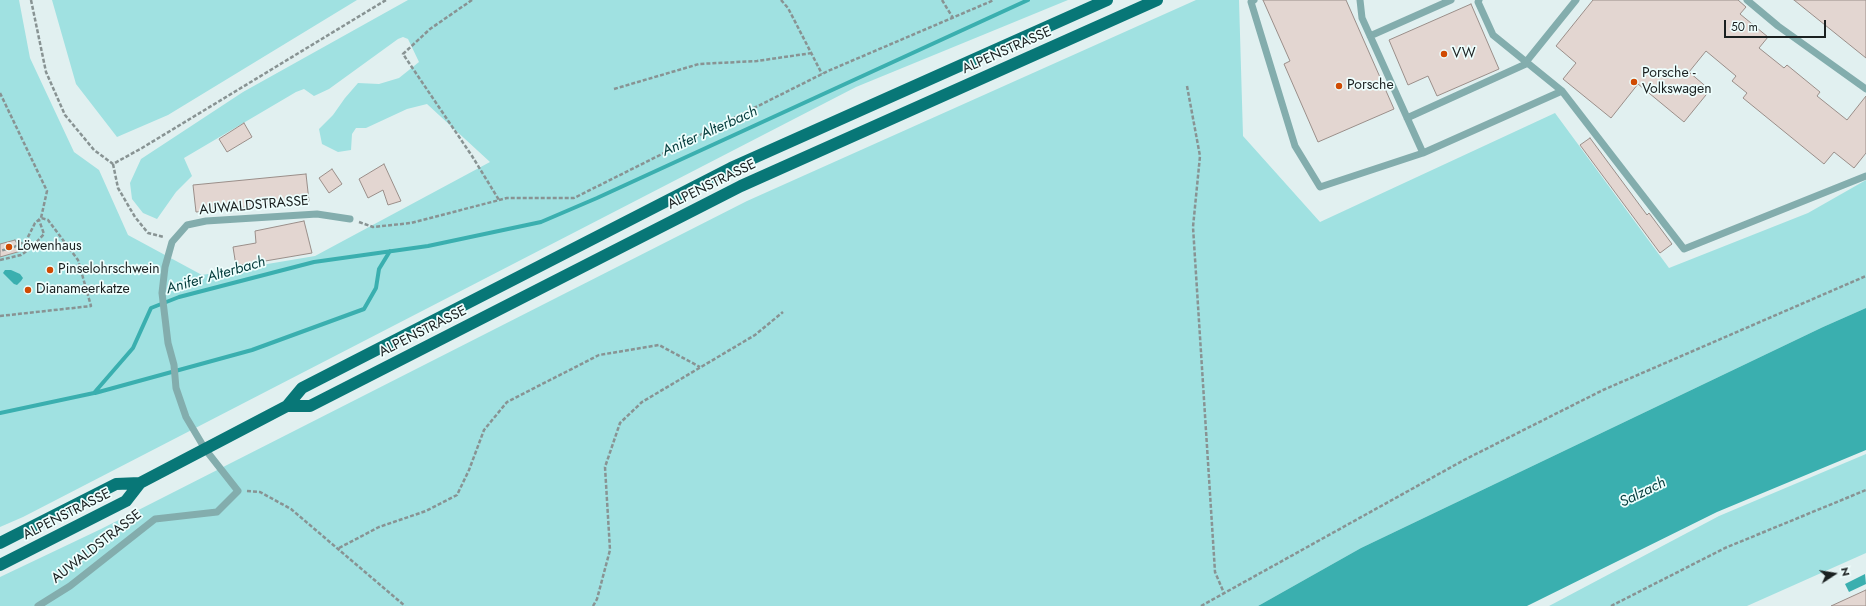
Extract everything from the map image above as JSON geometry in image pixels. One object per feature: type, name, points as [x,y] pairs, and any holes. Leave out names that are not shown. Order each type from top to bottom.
[{"type":"main road","name":"ALPENSTRASSE","points":[[0,565],[126,501],[140,483],[287,406],[302,388],[731,168],[1107,0]]},
{"type":"main road","name":"ALPENSTRASSE","points":[[287,406],[310,406],[741,186],[1157,0]]},
{"type":"main road","name":"ALPENSTRASSE","points":[[0,543],[116,484],[140,483]]},
{"type":"lane","points":[[1254,0],[1251,2],[1295,146],[1320,187],[1423,153],[1562,91]]},
{"type":"lane","points":[[1360,0],[1362,18],[1423,153]]},
{"type":"lane","points":[[1370,36],[1451,0]]},
{"type":"lane","points":[[1480,0],[1478,2],[1493,35],[1562,91],[1684,249],[1866,176]]},
{"type":"lane","points":[[1407,118],[1527,62],[1576,0]]},
{"type":"lane","points":[[1747,0],[1778,26],[1866,89]]},
{"type":"lane","name":"AUWALDSTRASSE","points":[[38,606],[70,586],[154,519],[217,512],[238,491],[205,449],[186,417],[176,388],[174,365],[168,343],[162,293],[165,267],[172,242],[187,225],[206,220],[318,214],[350,220]]},
{"type":"path","points":[[31,0],[46,72],[65,116],[94,150],[113,164],[118,188],[135,218],[148,233],[157,234],[172,242]]},
{"type":"path","points":[[113,164],[142,148],[386,0]]},
{"type":"path","points":[[472,0],[430,29],[403,54],[472,156],[499,200]]},
{"type":"path","points":[[781,0],[788,8],[822,74]]},
{"type":"path","points":[[942,0],[953,18]]},
{"type":"path","points":[[350,220],[373,227],[411,223],[507,198],[574,198],[822,74],[994,0]]},
{"type":"path","points":[[614,89],[699,64],[757,61],[812,53]]},
{"type":"path","points":[[1187,86],[1200,156],[1193,227],[1214,572],[1224,593]]},
{"type":"path","points":[[0,93],[47,191],[40,219],[26,240],[14,247],[0,252]]},
{"type":"path","points":[[0,260],[21,255],[36,243],[44,234],[40,219]]},
{"type":"path","points":[[0,316],[91,306],[78,260],[48,220],[40,219]]},
{"type":"path","points":[[1201,606],[1464,460],[1603,390],[1866,276]]},
{"type":"path","points":[[593,606],[597,599],[610,550],[605,467],[620,423],[642,402],[755,335],[783,312]]},
{"type":"path","points":[[339,548],[380,527],[426,511],[457,495],[469,470],[484,430],[507,402],[593,358],[599,355],[659,345],[700,367]]},
{"type":"path","points":[[1611,606],[1725,548],[1866,490]]},
{"type":"path","points":[[238,491],[260,492],[285,506],[339,548],[405,606]]},
{"type":"shaded area","points":[[0,0],[19,0],[30,58],[74,152],[99,170],[128,235],[202,275],[315,256],[490,162],[427,104],[407,109],[366,128],[356,128],[352,134],[351,150],[338,152],[322,144],[319,129],[333,115],[358,83],[379,84],[399,78],[419,62],[408,39],[403,37],[398,39],[329,89],[314,96],[304,89],[296,92],[184,158],[192,176],[176,192],[157,219],[143,213],[132,199],[130,183],[141,159],[243,92],[408,0],[1068,0],[856,87],[23,517],[0,527]]},
{"type":"shaded area","points":[[52,0],[357,0],[168,115],[117,137],[76,84]]},
{"type":"shaded area","points":[[1196,0],[1239,0],[1243,136],[1320,222],[1555,113],[1669,268],[1808,213],[1866,180],[1866,308],[1823,327],[1361,548],[1258,606],[0,606],[0,577],[101,529],[747,201]]},
{"type":"shaded area","points":[[1866,454],[1866,553],[1747,606],[1549,606],[1719,516]]},
{"type":"water","points":[[5,270],[11,270],[20,274],[23,278],[17,285],[14,284],[3,273]]},
{"type":"water","name":"Salzach","points":[[1866,308],[1866,450],[1717,512],[1527,606],[1258,606],[1361,548],[1823,327]]},
{"type":"water","points":[[1865,574],[1866,584],[1849,592],[1845,584]]},
{"type":"building","name":"Porsche","points":[[1263,0],[1346,0],[1394,109],[1318,142],[1284,64],[1290,61]]},
{"type":"building","name":"Porsche - Volkswagen","points":[[1593,0],[1738,0],[1746,7],[1740,14],[1768,37],[1759,48],[1784,68],[1787,65],[1820,92],[1817,96],[1847,120],[1866,96],[1866,153],[1854,168],[1834,152],[1824,164],[1743,98],[1747,93],[1732,81],[1736,76],[1706,51],[1689,72],[1710,90],[1684,122],[1638,84],[1611,118],[1563,79],[1576,63],[1556,46]]},
{"type":"building","points":[[1794,0],[1866,0],[1866,58]]},
{"type":"building","name":"VW","points":[[1471,4],[1499,69],[1437,96],[1428,76],[1408,85],[1389,40]]},
{"type":"building","points":[[244,123],[252,137],[227,152],[219,139]]},
{"type":"building","points":[[1590,138],[1647,215],[1649,213],[1672,244],[1660,253],[1580,145]]},
{"type":"building","points":[[384,164],[401,201],[388,205],[383,190],[368,198],[359,179]]},
{"type":"building","points":[[332,169],[342,184],[329,193],[319,178]]},
{"type":"building","points":[[306,174],[309,201],[196,212],[193,185]]},
{"type":"building","points":[[304,221],[312,253],[236,266],[233,247],[256,243],[255,231]]},
{"type":"building","name":"Löwenhaus","points":[[15,240],[21,251],[0,257],[0,244]]},
{"type":"building","points":[[1866,590],[1866,606],[1831,606]]},
{"type":"waterway","name":"Anifer Alterbach","points":[[0,413],[94,393],[133,348],[151,308],[179,297],[314,262],[428,246],[541,222],[597,198],[1028,0]]},
{"type":"waterway","name":"Anifer Alterbach","points":[[95,393],[252,350],[364,309],[376,288],[379,269],[390,251]]},
{"type":"place","name":"VW","points":[[1444,54]]},
{"type":"place","name":"Porsche - Volkswagen","points":[[1634,82]]},
{"type":"place","name":"Porsche","points":[[1339,86]]},
{"type":"place","name":"Löwenhaus","points":[[9,247]]},
{"type":"place","name":"Pinselohrschwein","points":[[50,270]]},
{"type":"place","name":"Dianameerkatze","points":[[28,290]]}]
